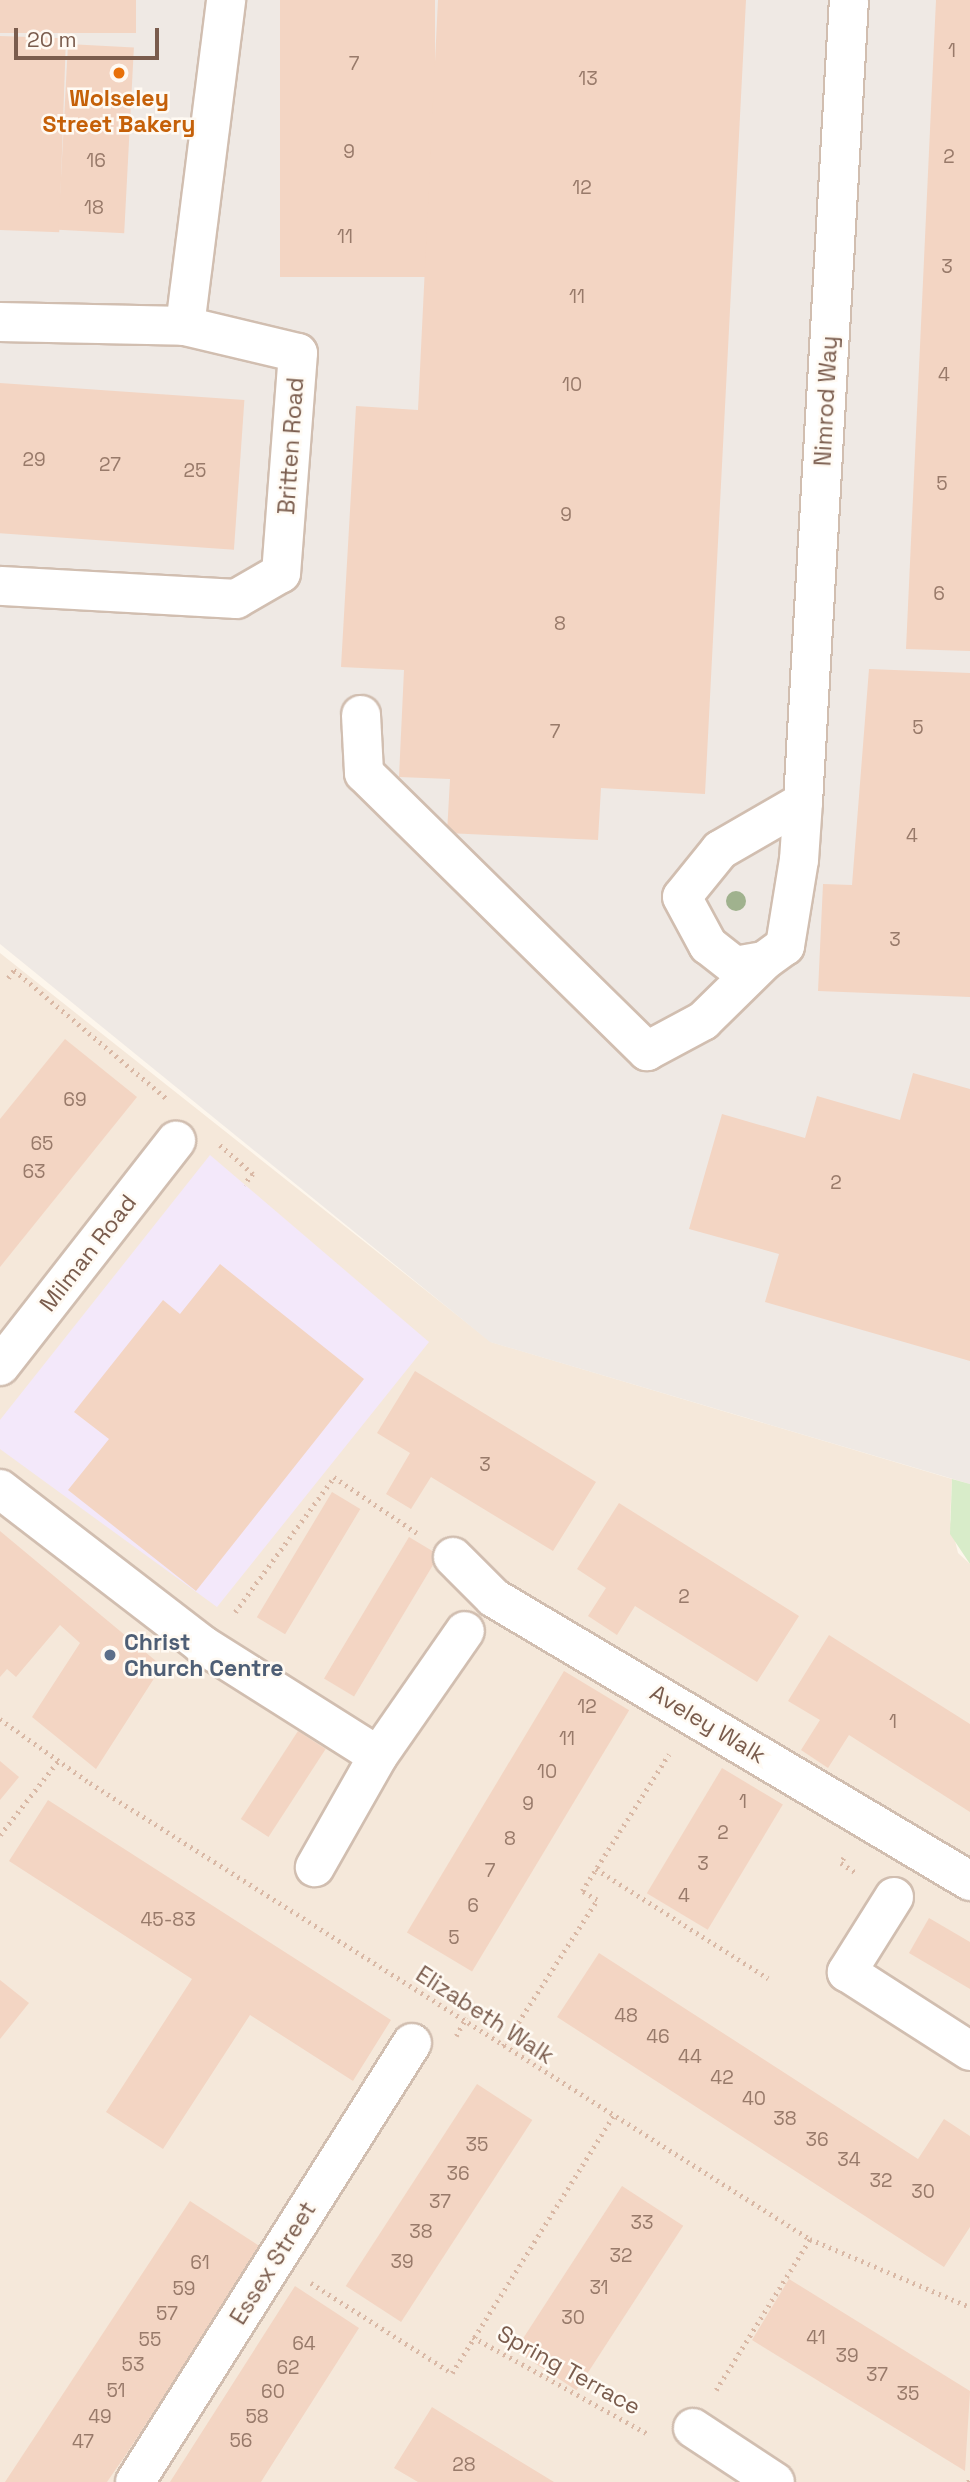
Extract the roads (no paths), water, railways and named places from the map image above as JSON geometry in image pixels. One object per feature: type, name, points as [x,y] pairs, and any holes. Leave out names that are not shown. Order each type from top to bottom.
[{"type":"street","points":[[185,326],[226,0]]},
{"type":"street","name":"Nimrod Way","points":[[361,715],[363,773],[647,1051],[703,1021],[764,961],[785,946],[803,802],[849,0]]},
{"type":"street","name":"Britten Road","points":[[0,322],[185,326],[298,353],[281,573],[236,599],[206,594],[0,586]]},
{"type":"street","points":[[764,961],[735,966],[708,945],[682,897],[720,850],[803,802]]},
{"type":"street","name":"Milman Road","points":[[0,1366],[175,1122]]},
{"type":"street","points":[[0,1489],[201,1644],[378,1756]]},
{"type":"street","name":"Aveley Walk","points":[[453,1557],[494,1598],[970,1881]]},
{"type":"street","points":[[315,1867],[378,1756],[464,1631]]},
{"type":"street","points":[[894,1897],[847,1972],[970,2051]]},
{"type":"street","name":"Essex Street","points":[[135,2482],[412,2043]]},
{"type":"street","points":[[686,2440],[775,2482]]},
{"type":"place","name":"Wolseley Street Bakery","points":[[119,73]]},
{"type":"place","name":"Christ Church Centre","points":[[110,1655]]}]
